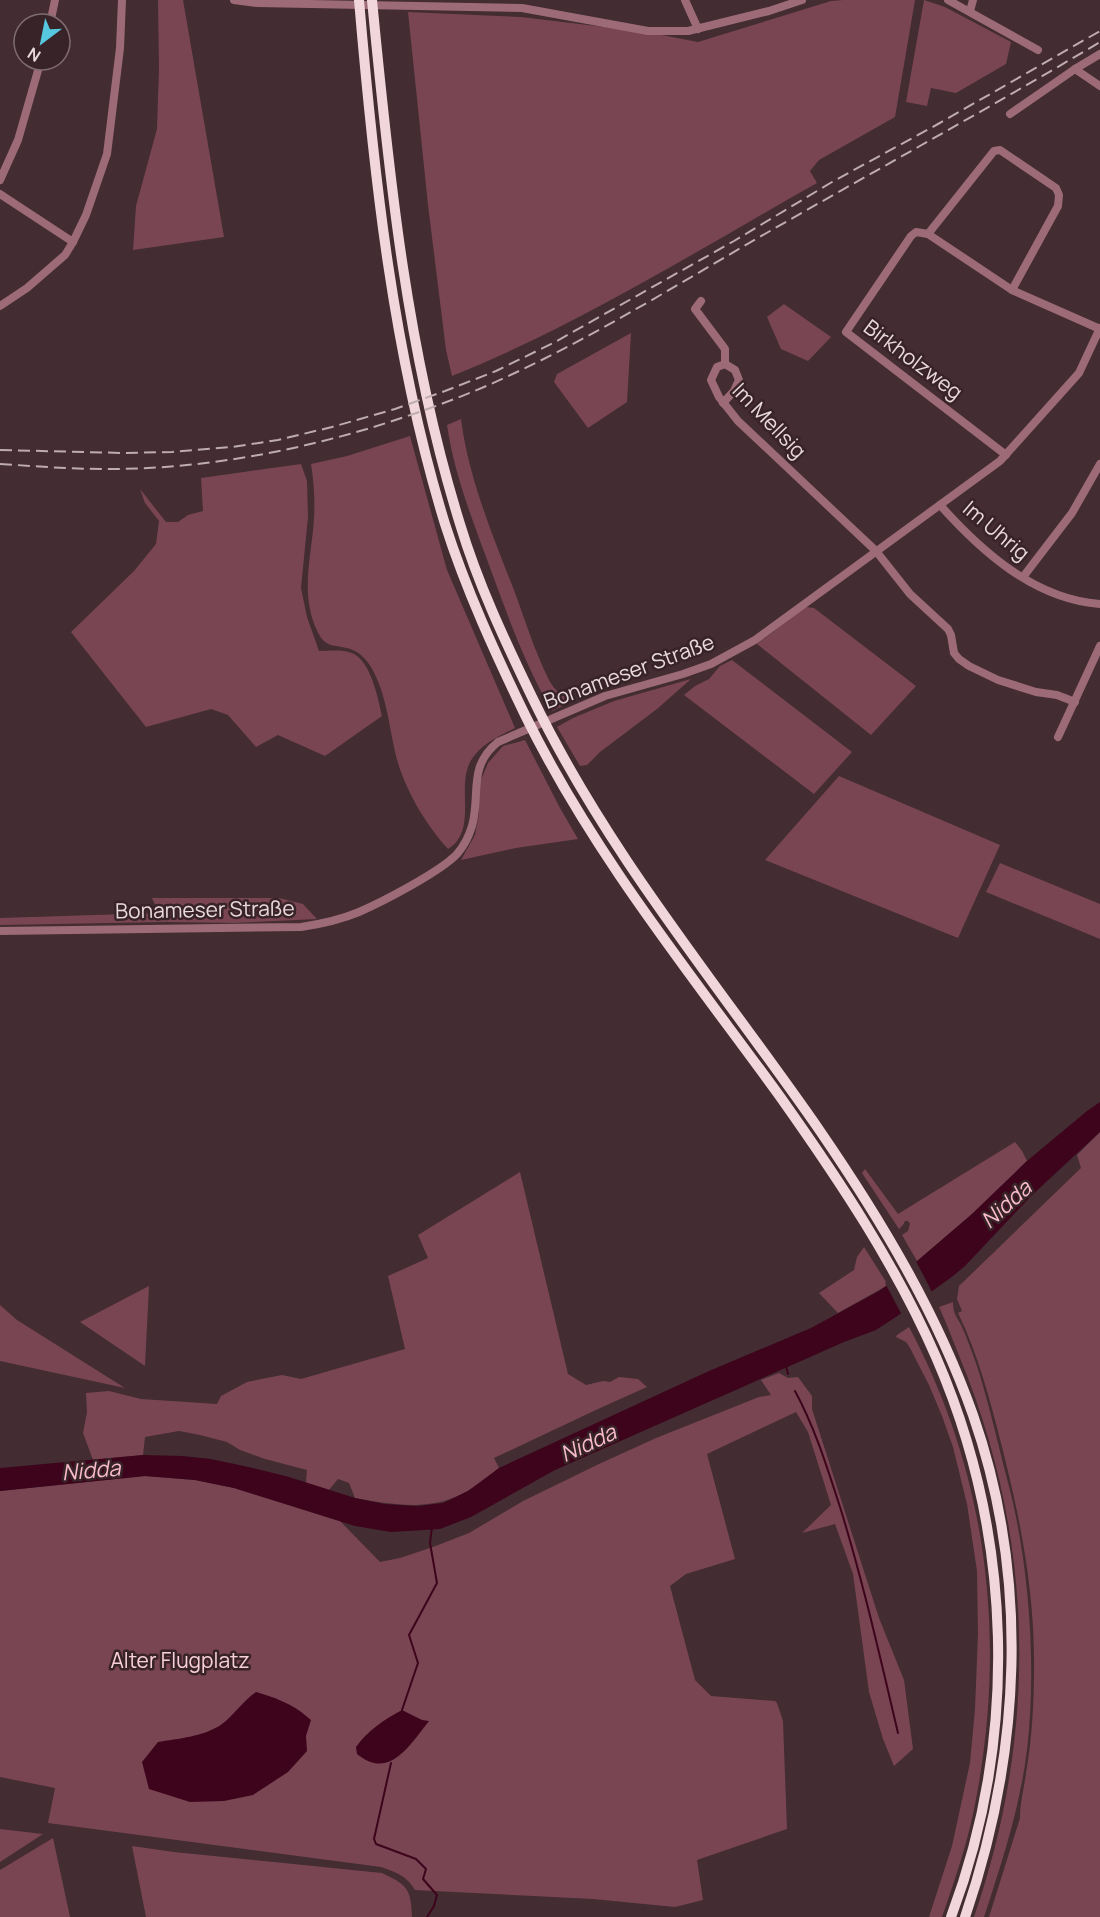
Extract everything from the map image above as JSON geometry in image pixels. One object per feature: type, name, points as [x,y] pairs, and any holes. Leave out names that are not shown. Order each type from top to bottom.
[{"type":"highway","points":[[359,0],[382,217],[410,383],[446,527],[482,620],[528,722],[596,840],[662,938],[807,1136],[894,1273],[935,1355],[951,1393],[970,1452],[983,1501],[993,1561],[999,1672],[990,1771],[977,1832],[951,1917]]},
{"type":"highway","points":[[372,0],[395,215],[420,366],[459,522],[494,614],[557,748],[625,860],[820,1131],[905,1266],[954,1367],[983,1449],[996,1498],[1006,1560],[1012,1629],[1011,1696],[1003,1771],[986,1851],[965,1917]]},
{"type":"street","points":[[0,306],[53,267],[73,242],[86,216],[107,154],[120,48],[122,0]]},
{"type":"street","points":[[234,0],[257,3],[522,8],[648,31],[668,32],[698,29],[769,11],[801,0]]},
{"type":"street","points":[[685,0],[698,29]]},
{"type":"street","points":[[948,0],[1038,50]]},
{"type":"street","points":[[970,11],[973,0]]},
{"type":"street","points":[[1010,114],[1100,54]]},
{"type":"street","points":[[1075,69],[1100,86]]},
{"type":"street","points":[[0,180],[18,140],[38,72]]},
{"type":"street","points":[[1012,290],[1058,206],[1059,195],[1056,188],[1000,150],[994,151],[928,234],[1012,290],[1100,328]]},
{"type":"street","points":[[0,194],[73,242]]},
{"type":"street","name":"Birkholzweg","points":[[928,234],[916,232],[911,236],[846,332],[1006,455]]},
{"type":"street","name":"Im Mellsig","points":[[701,301],[695,309],[724,349],[725,364],[717,368],[711,380],[715,392],[738,421],[876,551],[910,594],[948,629],[954,653],[959,659],[998,680],[1075,702]]},
{"type":"street","name":"Bonameser Straße","points":[[0,931],[292,927],[330,921],[358,912],[419,880],[447,862],[457,853],[467,838],[472,827],[477,771],[490,749],[502,740],[605,696],[683,674],[722,659],[755,640],[1006,455],[1079,373],[1100,328]]},
{"type":"street","points":[[723,403],[734,392],[740,380],[735,370],[725,364]]},
{"type":"street","points":[[1023,577],[1071,513],[1100,464]]},
{"type":"street","name":"Im Uhrig","points":[[940,504],[982,549],[1023,577],[1067,597],[1100,604]]},
{"type":"street","points":[[1058,737],[1100,646]]},
{"type":"green space","points":[[158,0],[183,0],[224,237],[133,250],[136,206],[157,129]]},
{"type":"green space","points":[[915,0],[895,117],[819,160],[810,171],[817,183],[592,310],[546,334],[452,376],[446,350],[428,205],[408,12],[521,17],[646,32],[698,42],[831,1]]},
{"type":"green space","points":[[924,0],[945,7],[1011,42],[1006,64],[956,93],[931,88],[927,106],[906,102]]},
{"type":"green space","points":[[784,304],[831,337],[808,361],[781,349],[767,317]]},
{"type":"green space","points":[[631,333],[627,402],[588,428],[554,382],[557,374]]},
{"type":"green space","points":[[461,419],[469,462],[482,506],[535,647],[551,684],[559,693],[573,701],[552,711],[517,639],[464,496],[447,425]]},
{"type":"green space","points":[[410,436],[447,570],[515,728],[486,744],[470,762],[465,780],[464,824],[456,842],[448,849],[425,820],[407,786],[398,763],[381,690],[371,667],[357,652],[332,645],[322,639],[314,623],[309,602],[308,578],[314,512],[311,464],[347,456]]},
{"type":"green space","points":[[301,464],[307,481],[308,517],[301,588],[307,617],[319,651],[336,650],[359,657],[373,681],[382,716],[325,756],[278,735],[256,747],[228,715],[211,709],[146,727],[71,632],[134,571],[156,544],[159,521],[145,503],[140,489],[166,522],[178,522],[188,515],[203,511],[201,478]]},
{"type":"green space","points":[[806,607],[814,608],[916,686],[871,735],[757,644]]},
{"type":"green space","points":[[732,660],[852,752],[814,794],[684,695],[709,679],[720,666]]},
{"type":"green space","points":[[691,679],[587,765],[580,766],[557,727],[614,701]]},
{"type":"green space","points":[[525,740],[578,839],[516,848],[461,860],[475,835],[479,813],[478,787],[488,763],[503,746]]},
{"type":"green space","points":[[839,776],[1000,845],[958,938],[765,860]]},
{"type":"green space","points":[[1000,863],[1100,904],[1100,939],[986,892]]},
{"type":"green space","points":[[152,898],[279,898],[303,904],[317,919],[234,923],[0,925],[0,918],[159,913]]},
{"type":"green space","points":[[1100,1132],[1100,1917],[989,1917],[1020,1818],[1030,1747],[1034,1640],[1029,1583],[1014,1499],[988,1394],[972,1345],[958,1313],[962,1311],[957,1299],[959,1286],[1081,1168],[1077,1155]]},
{"type":"green space","points":[[1015,1142],[1027,1161],[972,1214],[917,1261],[902,1235],[908,1231],[910,1224],[905,1221],[899,1229],[862,1173],[865,1169],[898,1214]]},
{"type":"green space","points":[[520,1172],[568,1374],[586,1385],[603,1381],[610,1382],[619,1377],[638,1379],[647,1387],[494,1458],[499,1468],[477,1485],[456,1497],[428,1504],[384,1503],[355,1498],[349,1483],[338,1479],[329,1490],[306,1483],[307,1470],[265,1459],[240,1450],[227,1442],[179,1431],[145,1437],[143,1455],[93,1460],[83,1433],[87,1412],[86,1393],[109,1391],[141,1399],[217,1404],[221,1396],[247,1382],[282,1375],[301,1379],[405,1349],[388,1276],[428,1258],[418,1235]]},
{"type":"green space","points":[[864,1247],[888,1285],[838,1313],[819,1293],[854,1270],[857,1257]]},
{"type":"green space","points":[[149,1286],[145,1366],[80,1322]]},
{"type":"green space","points":[[953,1302],[955,1313],[982,1382],[1014,1507],[1025,1576],[1031,1647],[1030,1717],[1024,1771],[1010,1834],[984,1917],[974,1917],[995,1847],[1009,1777],[1017,1707],[1019,1636],[1014,1566],[1003,1496],[985,1426],[939,1307]]},
{"type":"green space","points":[[0,1305],[17,1320],[125,1388],[0,1361]]},
{"type":"green space","points":[[909,1327],[936,1383],[957,1440],[973,1498],[983,1557],[989,1617],[990,1677],[985,1738],[976,1799],[966,1844],[942,1917],[929,1917],[952,1846],[970,1763],[978,1634],[977,1571],[967,1504],[953,1447],[929,1385],[910,1348],[906,1342],[896,1337]]},
{"type":"green space","name":"Alter Flugplatz","points":[[779,1373],[788,1378],[798,1377],[812,1396],[812,1409],[879,1618],[904,1680],[913,1749],[894,1766],[869,1692],[853,1574],[835,1524],[802,1533],[831,1505],[808,1432],[796,1412],[707,1454],[735,1559],[686,1574],[670,1586],[695,1680],[711,1696],[777,1703],[783,1721],[787,1829],[697,1860],[703,1900],[675,1907],[593,1899],[415,1890],[405,1878],[381,1867],[48,1823],[55,1788],[0,1777],[0,1491],[145,1476],[195,1480],[234,1488],[340,1521],[380,1562],[400,1558],[469,1533],[523,1501],[599,1464],[656,1438],[759,1397],[771,1395],[761,1380]]},
{"type":"green space","points":[[0,1829],[43,1834],[0,1862]]},
{"type":"green space","points":[[53,1838],[70,1917],[0,1917],[0,1870]]},
{"type":"green space","points":[[132,1846],[382,1873],[397,1881],[409,1893],[412,1917],[146,1917]]},
{"type":"water","name":"Nidda","points":[[1100,1102],[1100,1132],[1031,1196],[965,1266],[876,1330],[555,1470],[471,1517],[440,1529],[391,1532],[355,1526],[234,1488],[195,1480],[145,1476],[0,1491],[0,1468],[143,1455],[182,1456],[211,1459],[253,1468],[355,1498],[385,1504],[417,1506],[443,1503],[468,1491],[499,1468],[709,1371],[811,1328],[879,1291],[972,1214],[1027,1161]]},
{"type":"water","points":[[256,1692],[285,1703],[311,1720],[306,1736],[307,1751],[288,1772],[253,1795],[224,1801],[190,1802],[149,1789],[142,1762],[158,1742],[191,1736],[215,1728]]},
{"type":"water","points":[[402,1710],[429,1721],[398,1757],[379,1764],[357,1754],[356,1747],[371,1730]]},
{"type":"pier","points":[[915,1259],[933,1294],[903,1317],[885,1283]]},
{"type":"waterway","points":[[786,1366],[788,1374]]},
{"type":"waterway","points":[[795,1391],[815,1433],[840,1507],[864,1591],[898,1733]]},
{"type":"waterway","points":[[402,1710],[418,1663],[409,1635],[437,1583],[430,1543],[432,1527]]},
{"type":"waterway","points":[[391,1763],[374,1839],[376,1844],[416,1859],[426,1869],[423,1879],[437,1895],[434,1906],[427,1917]]},
{"type":"railway","points":[[0,450],[124,453],[232,447],[278,440],[332,427],[395,409],[445,391],[496,371],[555,342],[1100,31]]},
{"type":"railway","points":[[0,464],[103,469],[200,464],[297,447],[345,435],[439,405],[521,370],[593,333],[1100,42]]}]
